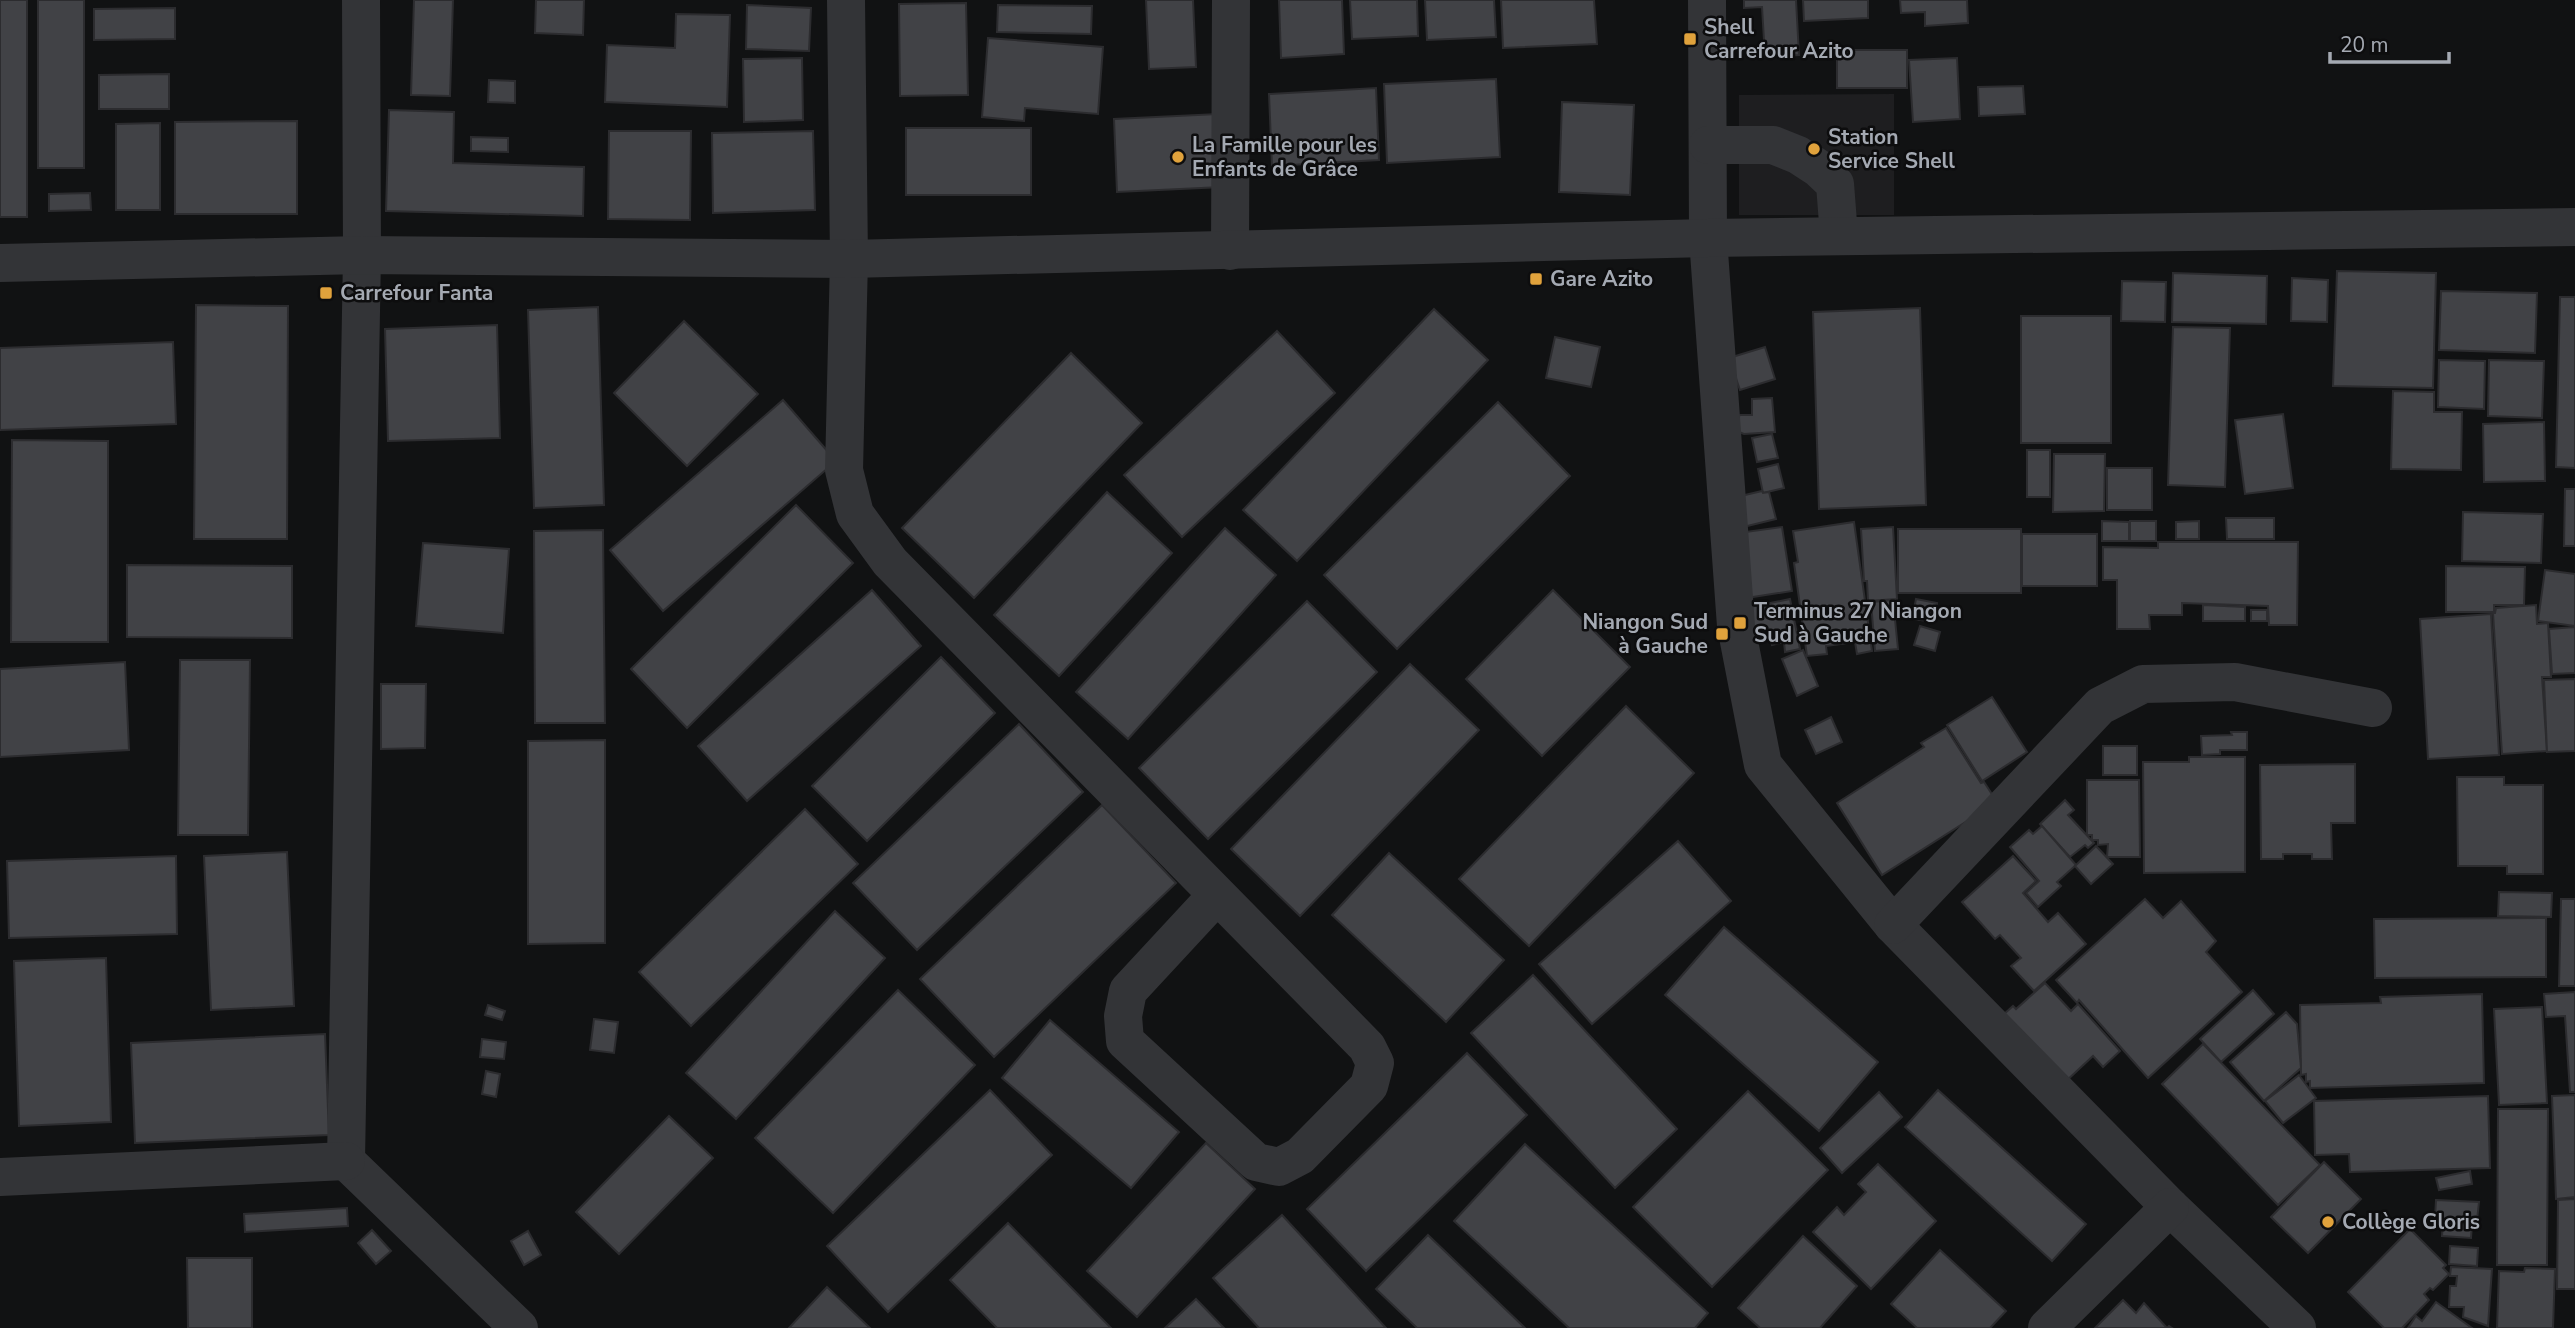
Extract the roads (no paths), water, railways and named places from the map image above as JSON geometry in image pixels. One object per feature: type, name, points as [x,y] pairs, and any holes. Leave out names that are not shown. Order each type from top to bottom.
[{"type":"street","points":[[346,1161],[362,255],[361,0]]},
{"type":"street","points":[[846,0],[849,259],[844,470],[855,514],[890,562],[1367,1047],[1375,1063],[1369,1086],[1300,1156],[1279,1167],[1256,1162],[1125,1041],[1123,1016],[1129,991],[1217,895]]},
{"type":"street","points":[[1230,251],[1231,0]]},
{"type":"street","points":[[1707,0],[1708,238],[1736,626],[1763,765],[1893,925],[2170,1207],[2297,1328]]},
{"type":"street","points":[[1708,145],[1773,145],[1798,155],[1818,168],[1835,184],[1839,236]]},
{"type":"street","points":[[0,263],[362,255],[849,259],[1708,238],[2575,227]]},
{"type":"street","points":[[1893,925],[2101,706],[2143,684],[2235,682],[2373,708]]},
{"type":"street","points":[[0,1177],[346,1161],[519,1328]]},
{"type":"street","points":[[2047,1328],[2170,1207]]},
{"type":"place","name":"Shell Carrefour Azito","points":[[1690,39]]},
{"type":"place","name":"Station Service Shell","points":[[1814,149]]},
{"type":"place","name":"La Famille pour les Enfants de Grâce","points":[[1178,157]]},
{"type":"place","name":"Gare Azito","points":[[1536,279]]},
{"type":"place","name":"Carrefour Fanta","points":[[326,293]]},
{"type":"place","name":"Terminus 27 Niangon Sud à Gauche","points":[[1740,623]]},
{"type":"place","name":"Niangon Sud à Gauche","points":[[1722,634]]},
{"type":"place","name":"Collège Gloris","points":[[2328,1222]]}]
